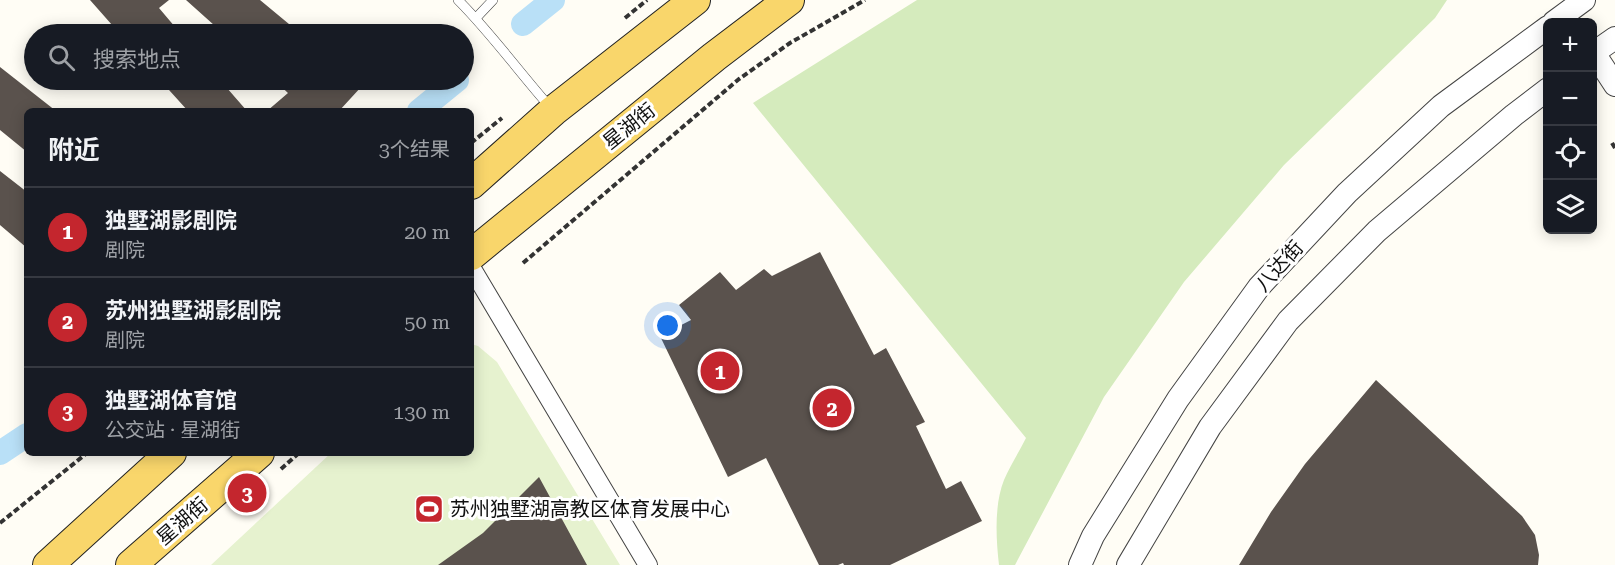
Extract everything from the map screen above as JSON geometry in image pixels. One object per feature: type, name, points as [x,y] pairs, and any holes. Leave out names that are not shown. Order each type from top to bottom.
[{"type":"main road","points":[[474,181],[554,111],[695,0]]},
{"type":"main road","name":"星湖街","points":[[474,253],[714,57],[789,0]]},
{"type":"main road","points":[[48,565],[168,456]]},
{"type":"main road","name":"星湖街","points":[[131,565],[256,456]]},
{"type":"street","name":"八达街","points":[[1080,565],[1093,536],[1178,399],[1259,287],[1347,194],[1441,106],[1543,31]]},
{"type":"street","points":[[1597,50],[1615,38]]},
{"type":"street","points":[[1597,59],[1615,85]]},
{"type":"street","points":[[1128,565],[1210,427],[1288,321],[1377,231],[1543,93]]},
{"type":"street","points":[[474,272],[648,565]]},
{"type":"lane","points":[[458,0],[476,18],[521,75],[554,111]]},
{"type":"lane","points":[[476,18],[493,0]]},
{"type":"path","points":[[523,263],[739,79],[790,44],[865,0]]},
{"type":"path","points":[[0,523],[83,456]]},
{"type":"green space","points":[[917,0],[1447,0],[1435,18],[1284,165],[1184,282],[1104,397],[1015,565],[999,565],[997,511],[1004,480],[1026,438],[753,103]]},
{"type":"green space","name":"苏州独墅湖高教区体育发展中心","points":[[474,345],[497,362],[620,565],[211,565],[328,456],[474,456]]},
{"type":"building","points":[[90,0],[169,0],[159,8],[173,24],[111,24]]},
{"type":"building","points":[[186,0],[260,0],[289,24],[213,24]]},
{"type":"building","points":[[0,67],[24,86],[24,90],[29,90],[52,108],[24,108],[24,150],[0,130]]},
{"type":"building","points":[[169,90],[229,90],[244,108],[185,108]]},
{"type":"building","points":[[285,90],[358,90],[342,108],[270,108],[288,93]]},
{"type":"building","points":[[0,171],[24,190],[24,245],[0,225]]},
{"type":"building","points":[[820,252],[874,355],[886,348],[925,422],[916,426],[946,489],[961,481],[982,521],[890,565],[844,565],[843,563],[819,565],[766,458],[728,477],[660,336],[691,320],[679,305],[720,272],[736,290],[764,269],[772,276]]},
{"type":"building","points":[[1376,380],[1522,516],[1535,535],[1539,555],[1538,565],[1239,565],[1271,512],[1305,464]]},
{"type":"building","points":[[539,477],[587,565],[438,565],[483,533]]},
{"type":"waterway","points":[[523,24],[553,0]]},
{"type":"waterway","points":[[423,108],[445,90]]},
{"type":"waterway","points":[[0,453],[24,437]]},
{"type":"place","name":"独墅湖影剧院","points":[[720,371]]},
{"type":"place","name":"苏州独墅湖影剧院","points":[[832,408]]},
{"type":"place","name":"独墅湖体育馆","points":[[247,493]]},
{"type":"place","name":"苏州独墅湖高教区体育发展中心","points":[[429,509]]}]
